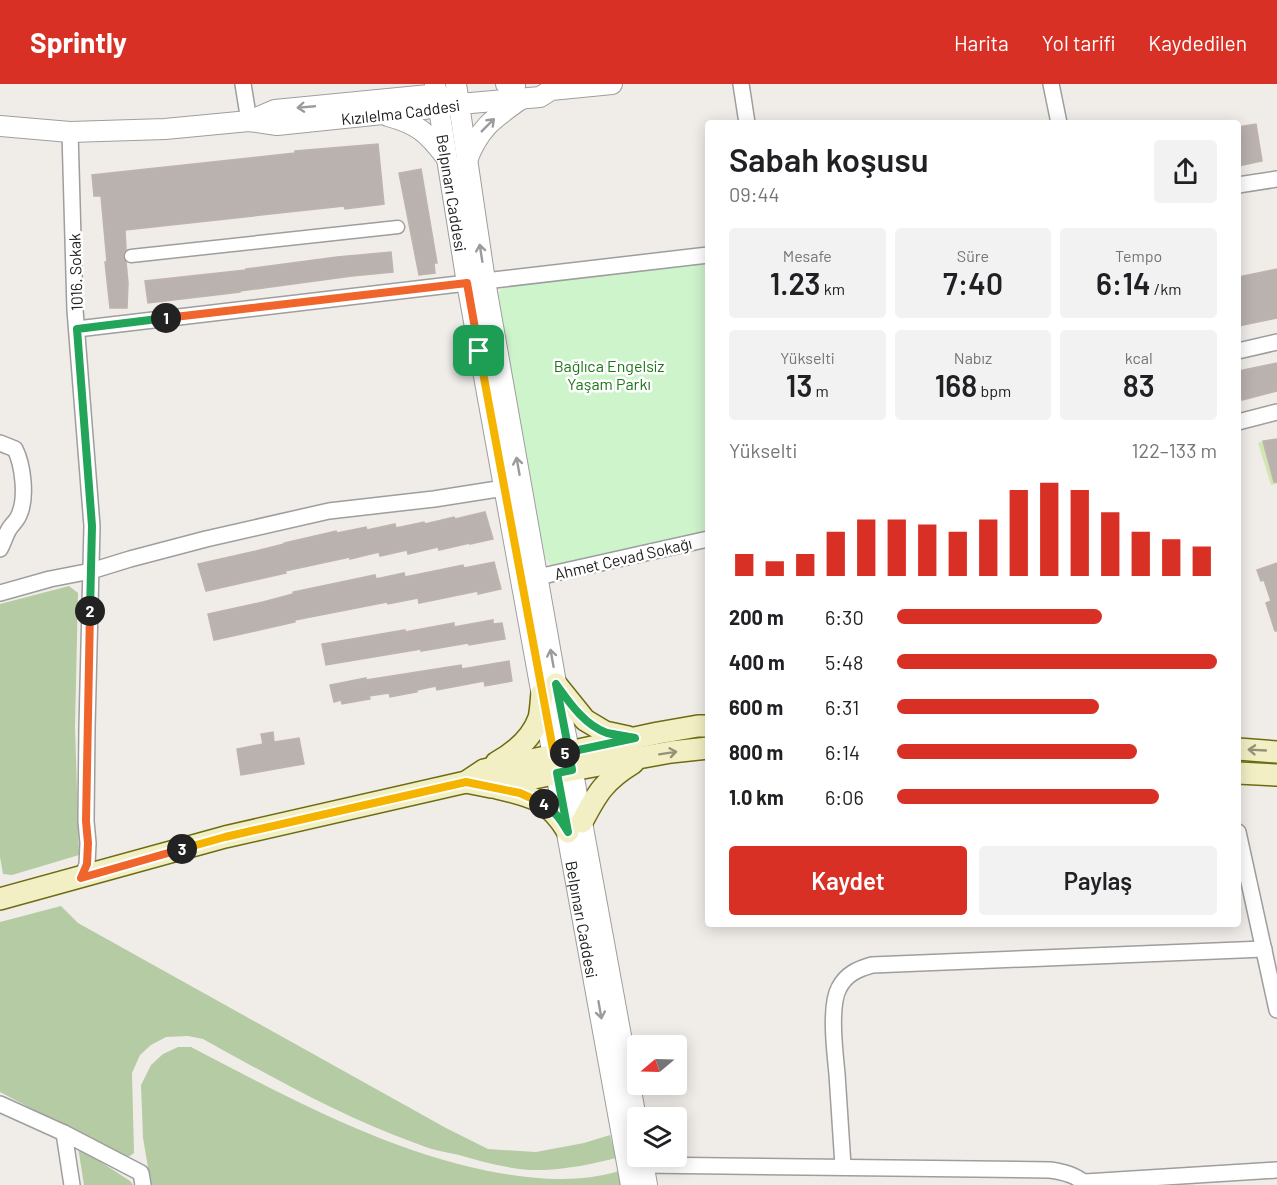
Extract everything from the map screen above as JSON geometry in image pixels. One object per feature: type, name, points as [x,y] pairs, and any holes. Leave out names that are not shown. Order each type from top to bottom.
[{"type":"main road","points":[[488,778],[505,758],[533,732],[549,688],[570,703],[585,720],[639,748],[671,752],[705,748]]},
{"type":"main road","points":[[0,899],[225,837],[466,782],[639,748],[698,726],[705,726]]},
{"type":"main road","points":[[488,778],[539,801],[575,827],[594,798],[608,781],[622,770],[639,748]]},
{"type":"main road","points":[[1241,749],[1277,752]]},
{"type":"main road","points":[[1241,773],[1277,775]]},
{"type":"street","points":[[243,84],[249,121]]},
{"type":"street","points":[[405,84],[383,107],[419,127],[447,158]]},
{"type":"street","name":"Kızılelma Caddesi","points":[[0,126],[70,132],[165,129],[249,121],[277,125],[383,107],[437,95],[514,90],[540,97],[551,90],[612,84]]},
{"type":"street","points":[[741,84],[747,120]]},
{"type":"street","points":[[1051,84],[1058,120]]},
{"type":"street","points":[[467,160],[478,136],[493,120],[514,90]]},
{"type":"street","name":"Belpınarı Caddesi","points":[[457,93],[467,160],[476,282],[504,488],[549,688],[575,827],[633,1107]]},
{"type":"street","name":"Belpınarı Caddesi","points":[[437,95],[447,158],[476,282],[538,577],[549,688]]},
{"type":"street","name":"1016. Sokak","points":[[70,132],[77,329],[92,526],[86,821],[88,843],[87,864],[81,878]]},
{"type":"street","points":[[1241,185],[1277,179]]},
{"type":"street","points":[[131,256],[398,227]]},
{"type":"street","points":[[77,329],[705,255]]},
{"type":"street","points":[[1241,350],[1277,342]]},
{"type":"street","points":[[1241,421],[1277,412]]},
{"type":"street","points":[[0,443],[15,449],[19,457],[22,468],[23,504],[19,517],[5,529],[0,549]]},
{"type":"street","points":[[0,593],[206,539],[329,511],[504,488]]},
{"type":"street","name":"Ahmet Cevad Sokağı","points":[[538,577],[705,540]]},
{"type":"street","name":"Belpınarı Caddesi","points":[[575,827],[631,1185]]},
{"type":"street","points":[[1241,846],[1277,1010]]},
{"type":"street","points":[[843,1166],[834,1039],[834,1002],[838,988],[848,975],[858,969],[883,964],[1264,950]]},
{"type":"street","points":[[0,1104],[64,1133],[141,1173],[143,1185]]},
{"type":"street","points":[[64,1133],[72,1185]]},
{"type":"street","points":[[687,1162],[1050,1170],[1068,1173],[1086,1184],[1277,1170]]},
{"type":"street","points":[[644,1167],[647,1185]]},
{"type":"street","points":[[986,1169],[987,1185]]},
{"type":"green space","name":"Bağlıca Engelsiz Yaşam Parkı","points":[[705,263],[705,532],[555,569],[545,558],[494,297],[504,287]]},
{"type":"green space","points":[[1263,441],[1274,478],[1277,478],[1277,484],[1271,485],[1258,443]]},
{"type":"green space","points":[[69,586],[78,593],[75,727],[79,855],[12,875],[3,874],[0,857],[0,604]]},
{"type":"green space","points":[[61,906],[78,923],[446,1128],[488,1149],[536,1152],[584,1143],[610,1135],[616,1158],[571,1167],[533,1170],[501,1166],[431,1149],[360,1121],[203,1039],[188,1036],[166,1037],[151,1045],[140,1055],[132,1073],[134,1153],[123,1157],[0,1092],[0,922]]},
{"type":"green space","points":[[178,1047],[191,1047],[336,1120],[410,1149],[488,1171],[537,1178],[586,1178],[619,1171],[621,1185],[151,1185],[143,1138],[141,1085],[151,1065],[163,1054]]},
{"type":"green space","points":[[78,1147],[130,1181],[133,1185],[84,1185]]},
{"type":"building","points":[[1256,124],[1262,161],[1241,165],[1241,126]]},
{"type":"building","points":[[378,144],[384,204],[345,209],[344,206],[125,230],[126,249],[123,256],[126,262],[128,283],[127,308],[110,308],[101,196],[94,196],[92,175],[295,153],[295,151]]},
{"type":"building","points":[[421,169],[437,263],[434,263],[435,273],[419,275],[399,173]]},
{"type":"building","points":[[391,252],[393,272],[148,303],[145,281]]},
{"type":"building","points":[[1277,269],[1277,318],[1241,325],[1241,276]]},
{"type":"building","points":[[1277,363],[1277,391],[1242,400],[1241,370]]},
{"type":"building","points":[[1277,439],[1277,482],[1274,482],[1263,441]]},
{"type":"building","points":[[485,512],[493,539],[439,550],[438,547],[408,554],[407,550],[380,556],[379,552],[350,559],[350,557],[206,591],[198,564],[336,531],[337,533],[366,527],[367,530],[395,524],[396,528]]},
{"type":"building","points":[[494,562],[501,589],[478,594],[478,591],[419,603],[418,598],[388,604],[387,602],[295,620],[295,622],[214,640],[208,614],[263,602],[293,594],[293,592],[375,575],[376,579],[404,573],[405,577],[463,565],[464,568]]},
{"type":"building","points":[[1277,563],[1277,631],[1275,631],[1266,603],[1271,601],[1264,580],[1261,581],[1257,570]]},
{"type":"building","points":[[493,620],[493,624],[502,623],[505,639],[421,651],[421,649],[326,665],[322,644],[454,623],[454,627]]},
{"type":"building","points":[[509,661],[512,681],[485,686],[484,681],[437,690],[436,686],[390,697],[389,693],[369,696],[370,699],[342,704],[341,700],[334,702],[330,685],[461,665],[462,669]]},
{"type":"building","points":[[273,732],[274,742],[299,738],[304,764],[241,775],[237,749],[263,744],[261,734]]},
{"type":"route","points":[[479,351],[467,283],[77,329],[92,526],[87,727],[86,821],[88,843],[87,864],[81,878],[225,837],[466,782],[520,793],[539,801],[559,817],[568,832],[557,773],[572,770],[569,752],[635,738],[605,732],[585,720],[556,684],[569,752],[554,755],[479,351]]}]
